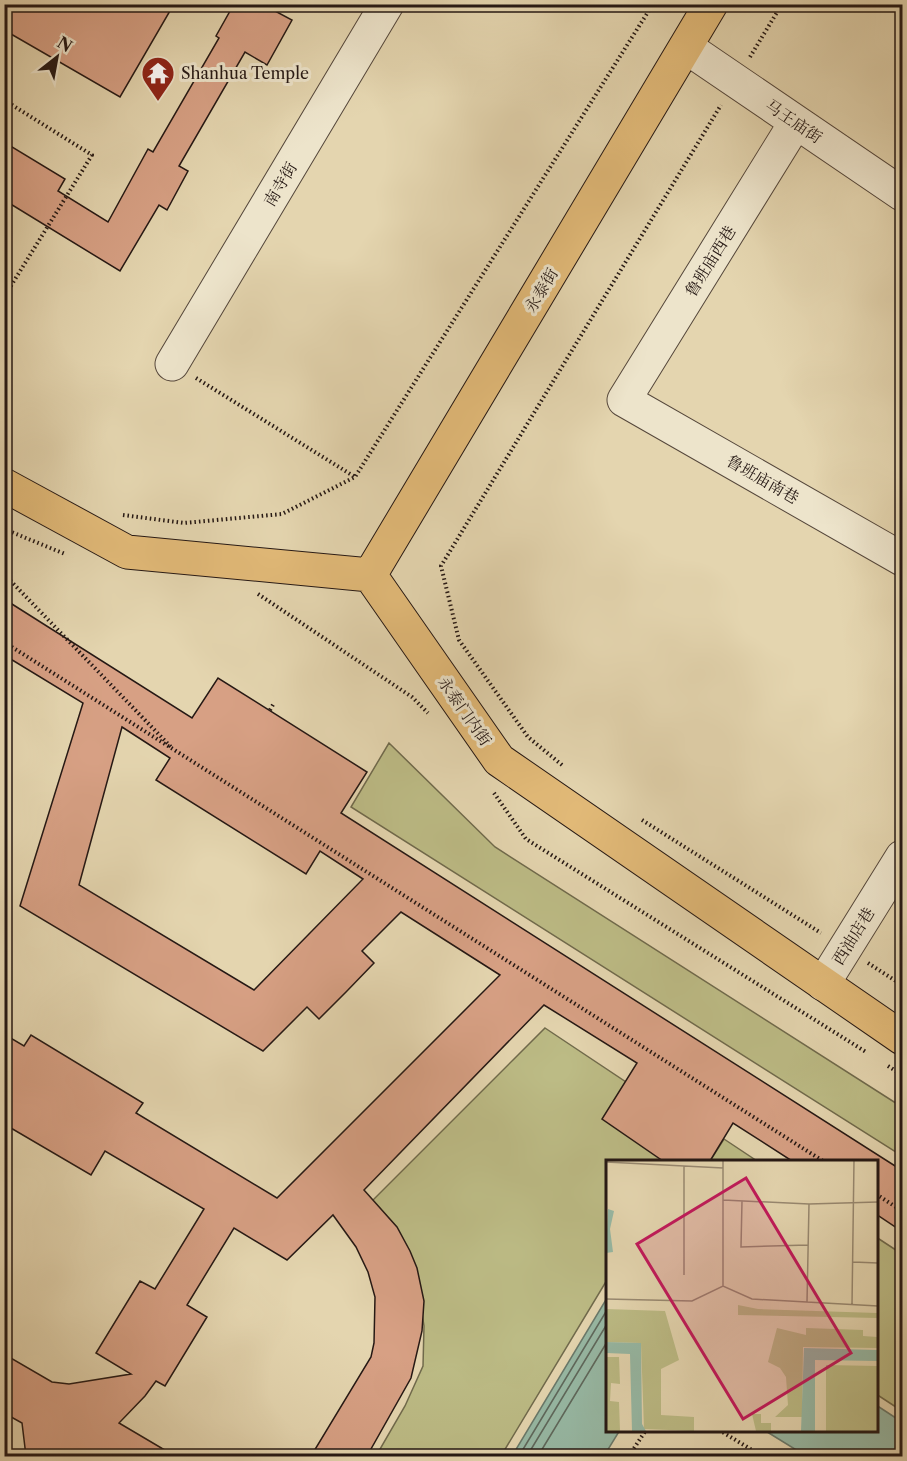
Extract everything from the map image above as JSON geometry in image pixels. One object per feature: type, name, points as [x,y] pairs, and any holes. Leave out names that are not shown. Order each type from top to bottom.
[{"type":"main road","name":"永泰街","points":[[370,575],[711,4]]},
{"type":"main road","points":[[4,486],[127,552],[370,575]]},
{"type":"main road","name":"永泰门内街","points":[[370,575],[499,760],[823,984],[893,1050]]},
{"type":"street","name":"南寺街","points":[[172,364],[387,4]]},
{"type":"street","name":"马王庙街","points":[[686,47],[903,194]]},
{"type":"street","name":"鲁班庙西巷","points":[[624,400],[796,122]]},
{"type":"street","name":"鲁班庙南巷","points":[[624,400],[903,559]]},
{"type":"street","name":"西油店巷","points":[[823,984],[903,857]]},
{"type":"path","points":[[119,514],[184,523],[282,514],[354,477],[653,4]]},
{"type":"path","points":[[568,770],[528,736],[459,640],[441,566],[782,4]]},
{"type":"path","points":[[4,100],[92,155],[4,297]]},
{"type":"path","points":[[172,364],[354,477]]},
{"type":"path","points":[[4,537],[5,529],[70,556]]},
{"type":"path","points":[[4,574],[176,752]]},
{"type":"path","points":[[252,591],[412,697],[434,719]]},
{"type":"path","points":[[4,642],[821,1160]]},
{"type":"path","points":[[270,710],[274,703]]},
{"type":"path","points":[[488,785],[526,839],[873,1056]]},
{"type":"path","points":[[635,815],[903,985]]},
{"type":"path","points":[[893,1050],[903,1075]]},
{"type":"path","points":[[877,1195],[903,1211]]},
{"type":"path","points":[[629,1456],[645,1431]]},
{"type":"path","points":[[721,1431],[762,1456]]},
{"type":"shaded area","points":[[389,743],[495,847],[902,1107],[902,1156],[351,807]]},
{"type":"shaded area","points":[[545,1028],[626,1082],[663,1160],[606,1160],[606,1282],[501,1456],[376,1456],[405,1406],[423,1366],[424,1326],[418,1288],[365,1208]]},
{"type":"shaded area","points":[[724,1139],[756,1160],[711,1160]]},
{"type":"shaded area","points":[[877,1238],[902,1254],[902,1411],[877,1395]]},
{"type":"water","points":[[606,1300],[606,1431],[619,1431],[604,1456],[512,1456]]},
{"type":"water","points":[[877,1406],[902,1422],[902,1456],[806,1456],[766,1431],[877,1431]]},
{"type":"building","points":[[4,4],[174,4],[120,97],[4,30]]},
{"type":"building","points":[[234,4],[262,4],[292,20],[267,65],[245,52],[179,166],[188,171],[167,210],[159,205],[120,271],[4,200],[4,142],[65,179],[58,191],[108,222],[148,149],[153,152],[219,38],[216,36]]},
{"type":"building","points":[[4,599],[192,718],[218,678],[367,772],[341,813],[903,1171],[903,1232],[877,1215],[877,1160],[790,1160],[733,1123],[711,1160],[662,1160],[602,1119],[637,1063],[544,1005],[364,1190],[397,1227],[410,1251],[417,1268],[424,1301],[422,1331],[411,1378],[367,1456],[311,1456],[371,1357],[374,1343],[375,1297],[368,1272],[356,1247],[333,1215],[287,1260],[234,1228],[187,1305],[207,1317],[165,1386],[156,1381],[119,1423],[175,1456],[26,1456],[22,1423],[4,1413],[4,1354],[52,1382],[69,1384],[131,1374],[96,1353],[140,1281],[155,1289],[204,1209],[105,1151],[91,1175],[4,1124],[4,1034],[24,1046],[31,1035],[143,1103],[136,1113],[277,1198],[500,975],[401,912],[362,951],[374,963],[346,992],[319,1019],[307,1007],[263,1051],[20,906],[83,703],[4,655]],"holes":[[[122,727],[170,758],[156,780],[306,874],[320,851],[363,879],[254,990],[79,885]]]},
{"type":"place","name":"Shanhua Temple","points":[[158,102]]}]
